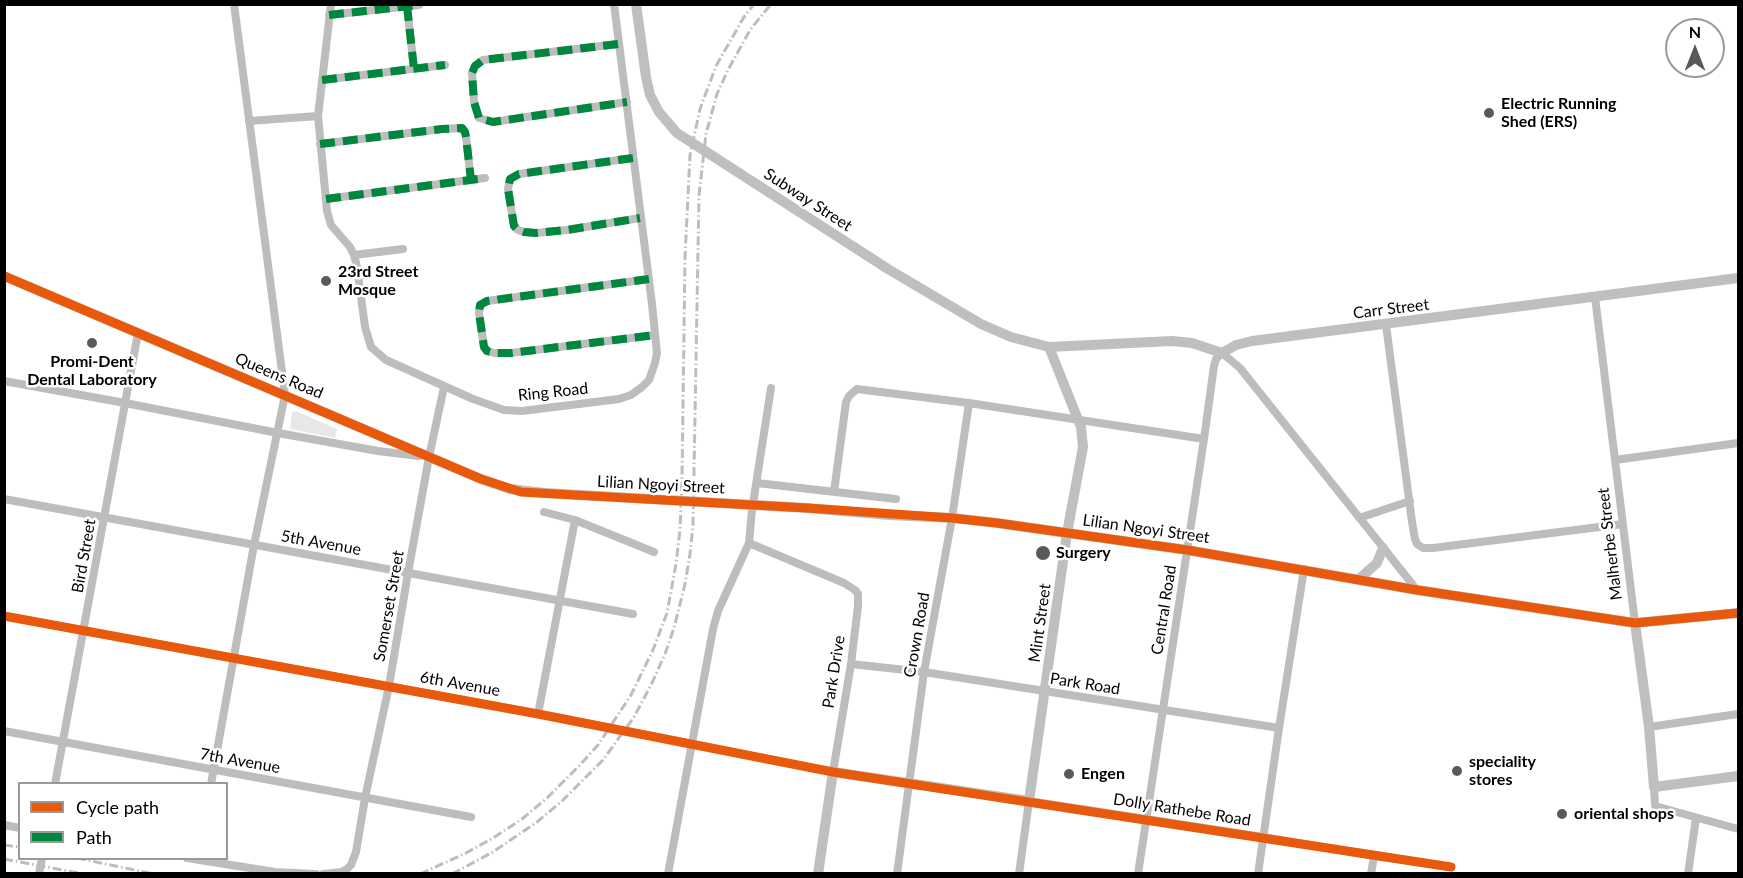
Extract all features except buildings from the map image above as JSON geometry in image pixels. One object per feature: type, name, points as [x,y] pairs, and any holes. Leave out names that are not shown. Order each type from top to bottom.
[{"type":"street","points":[[211,782],[254,545],[285,395],[234,4]]},
{"type":"street","name":"Ring Road","points":[[331,4],[318,116],[327,211],[331,225],[354,255],[365,327],[371,347],[386,360],[444,387],[504,410],[522,411],[619,399],[631,395],[649,380],[655,363],[655,335],[649,279],[614,4]]},
{"type":"street","name":"Subway Street","points":[[636,4],[646,77],[651,95],[659,112],[677,133],[878,263],[981,324],[1011,337],[1049,347]]},
{"type":"street","points":[[329,15],[419,5]]},
{"type":"street","points":[[407,6],[414,69]]},
{"type":"street","points":[[618,44],[483,60],[478,63],[472,73],[474,102],[477,116],[487,121],[503,121],[627,102]]},
{"type":"street","points":[[322,80],[445,65]]},
{"type":"street","points":[[249,121],[318,116]]},
{"type":"street","points":[[320,144],[462,128],[465,132],[471,180]]},
{"type":"street","points":[[633,158],[513,176],[507,184],[514,226],[524,232],[567,230],[640,218]]},
{"type":"street","points":[[326,199],[485,178]]},
{"type":"street","points":[[354,255],[403,249]]},
{"type":"street","name":"Queens Road","points":[[4,276],[496,485],[521,492],[544,494]]},
{"type":"street","points":[[649,279],[484,302],[479,308],[484,347],[487,351],[494,353],[511,353],[655,335]]},
{"type":"street","name":"Carr Street","points":[[1222,352],[1252,341],[1387,328],[1595,297],[1738,279]]},
{"type":"street","name":"Malherbe Street","points":[[1595,297],[1649,727],[1654,788]]},
{"type":"street","points":[[1387,328],[1417,544],[1423,548],[1623,524]]},
{"type":"street","name":"Bird Street","points":[[55,782],[138,333]]},
{"type":"street","points":[[1049,347],[1172,341],[1192,343],[1222,352],[1240,368],[1417,590]]},
{"type":"street","name":"Mint Street","points":[[1029,801],[1067,533],[1083,447],[1078,419],[1049,347]]},
{"type":"street","name":"Central Road","points":[[1138,873],[1214,366],[1222,352]]},
{"type":"street","points":[[4,381],[378,451],[429,457]]},
{"type":"street","name":"Somerset Street","points":[[323,873],[341,872],[351,865],[356,852],[444,387]]},
{"type":"street","points":[[668,873],[713,629],[718,611],[749,543],[771,388]]},
{"type":"street","points":[[834,492],[846,402],[852,392],[857,389],[969,403],[1204,439]]},
{"type":"street","name":"Crown Road","points":[[897,873],[924,672],[952,518],[969,403]]},
{"type":"street","points":[[1615,460],[1738,443]]},
{"type":"street","points":[[757,483],[896,499]]},
{"type":"street","name":"Lilian Ngoyi Street","points":[[544,494],[952,518],[1187,550],[1417,590],[1635,623],[1738,612]]},
{"type":"street","name":"5th Avenue","points":[[4,499],[633,614]]},
{"type":"street","points":[[1359,518],[1410,501]]},
{"type":"street","points":[[544,512],[575,520],[654,552]]},
{"type":"street","points":[[538,714],[575,520]]},
{"type":"street","name":"Park Drive","points":[[749,543],[844,583],[858,594],[851,664],[818,873]]},
{"type":"street","points":[[1359,579],[1377,563],[1383,548]]},
{"type":"street","points":[[1258,873],[1304,569]]},
{"type":"street","name":"6th Avenue","points":[[4,616],[561,718],[833,772],[909,783]]},
{"type":"street","name":"Park Road","points":[[851,664],[924,672],[1279,728]]},
{"type":"street","points":[[1649,727],[1738,714]]},
{"type":"street","name":"7th Avenue","points":[[4,732],[471,817]]},
{"type":"street","points":[[1738,776],[1654,788],[1655,806],[1738,829]]},
{"type":"street","name":"Dolly Rathebe Road","points":[[909,783],[1451,867]]},
{"type":"street","points":[[1019,873],[1029,801]]},
{"type":"street","points":[[1688,873],[1696,818]]},
{"type":"street","points":[[1371,873],[1374,856]]},
{"type":"street","points":[[203,860],[276,872],[316,873]]},
{"type":"shaded area","points":[[296,411],[337,429],[335,438],[290,429],[292,412]]},
{"type":"railway","points":[[420,874],[493,838],[522,819],[547,798],[598,745],[631,695],[653,650],[667,613],[680,530],[685,257],[690,155],[700,109],[716,66],[754,4]]},
{"type":"railway","points":[[452,874],[493,852],[537,822],[562,801],[603,760],[634,717],[665,654],[685,584],[693,526],[699,195],[706,134],[717,94],[728,70],[750,30],[771,4]]},
{"type":"railway","points":[[4,845],[18,847]]},
{"type":"railway","points":[[4,859],[84,874]]},
{"type":"railway","points":[[87,860],[154,874]]},
{"type":"marked path","points":[[329,15],[419,5]]},
{"type":"marked path","points":[[407,6],[414,69]]},
{"type":"marked path","points":[[618,44],[483,60],[475,66],[472,73],[474,102],[479,118],[493,122],[627,102]]},
{"type":"marked path","points":[[322,80],[445,65]]},
{"type":"marked path","points":[[320,144],[462,128],[466,137],[471,180]]},
{"type":"marked path","points":[[633,158],[519,174],[510,179],[508,189],[514,226],[524,232],[567,230],[640,218]]},
{"type":"marked path","points":[[326,199],[485,178]]},
{"type":"marked path","points":[[649,279],[487,301],[480,305],[479,313],[484,347],[487,351],[494,353],[511,353],[655,335]]},
{"type":"cycle path","points":[[4,276],[481,479],[521,492],[807,508],[997,523],[1187,550],[1417,590],[1635,623],[1738,613]]},
{"type":"cycle path","points":[[4,616],[538,714],[833,772],[1451,867]]},
{"type":"place","name":"Electric Running Shed (ERS)","points":[[1489,113]]},
{"type":"place","name":"23rd Street Mosque","points":[[326,281]]},
{"type":"place","name":"Promi-Dent Dental Laboratory","points":[[92,343]]},
{"type":"place","name":"Surgery","points":[[1043,553]]},
{"type":"place","name":"speciality stores","points":[[1457,771]]},
{"type":"place","name":"Engen","points":[[1069,774]]},
{"type":"place","name":"oriental shops","points":[[1562,814]]}]
